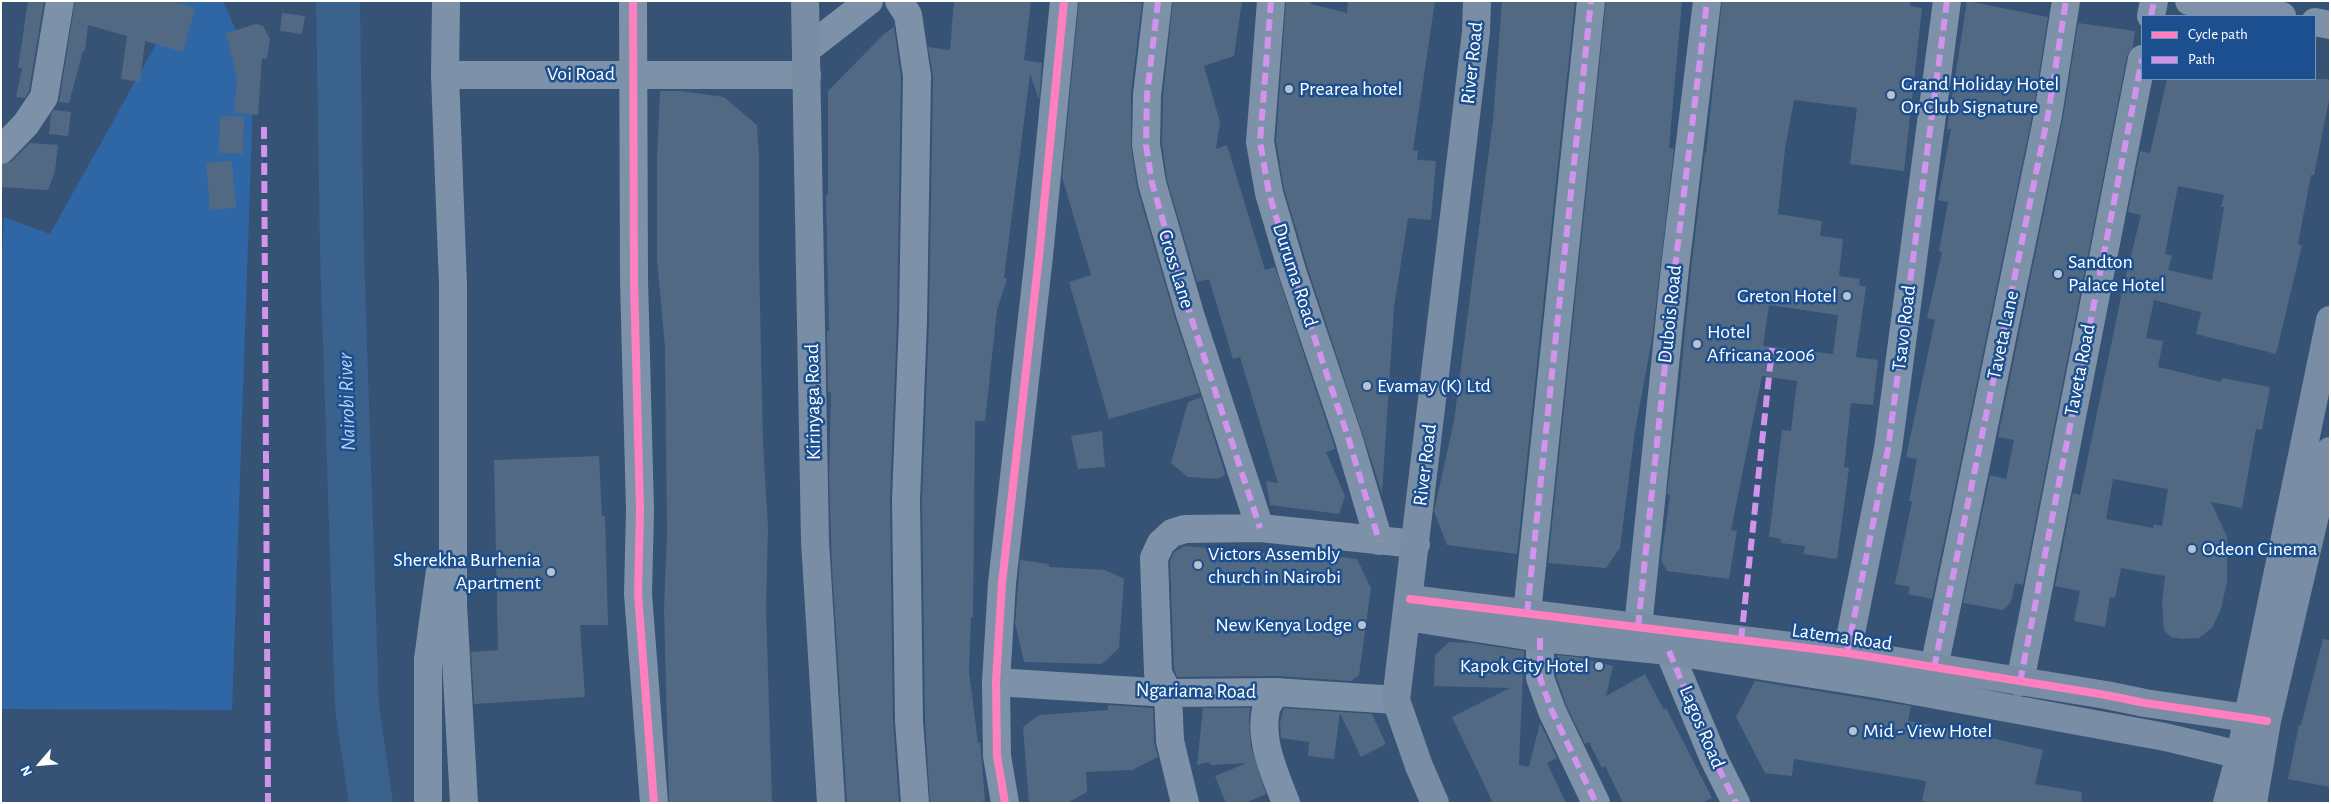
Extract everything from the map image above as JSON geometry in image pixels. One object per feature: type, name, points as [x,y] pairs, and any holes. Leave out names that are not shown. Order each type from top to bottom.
[{"type":"street","points":[[1,150],[26,124],[44,97],[60,1]]},
{"type":"street","points":[[446,1],[445,75],[453,285],[453,605],[464,803]]},
{"type":"street","points":[[633,1],[634,280],[640,510],[638,594],[654,803]]},
{"type":"street","name":"Kirinyaga Road","points":[[805,1],[815,541],[831,803]]},
{"type":"street","points":[[807,62],[869,1]]},
{"type":"street","points":[[899,1],[908,15],[918,76],[913,321],[906,500],[909,721],[915,803]]},
{"type":"street","points":[[1004,803],[997,756],[996,682],[1002,583],[1038,266],[1064,1]]},
{"type":"street","name":"Cross Lane","points":[[1158,1],[1147,94],[1146,145],[1152,183],[1190,314],[1260,528]]},
{"type":"street","name":"Duruma Road","points":[[1272,1],[1260,142],[1269,193],[1293,274],[1348,437],[1379,541]]},
{"type":"street","name":"River Road","points":[[1435,803],[1419,766],[1396,700],[1455,217],[1476,32],[1477,1]]},
{"type":"street","points":[[1527,613],[1591,1]]},
{"type":"street","name":"Dubois Road","points":[[1626,632],[1675,268],[1707,1]]},
{"type":"street","name":"Tsavo Road","points":[[1847,653],[1888,449],[1947,1]]},
{"type":"street","name":"Taveta Lane","points":[[1934,668],[2046,124],[2066,1]]},
{"type":"street","points":[[2151,15],[2154,1]]},
{"type":"street","points":[[2189,1],[2276,15]]},
{"type":"street","points":[[2316,22],[2330,25]]},
{"type":"street","name":"Voi Road","points":[[445,75],[632,74],[807,62]]},
{"type":"street","name":"Taveta Road","points":[[2020,682],[2141,64]]},
{"type":"street","points":[[2253,803],[2257,719],[2330,320]]},
{"type":"street","points":[[2227,803],[2240,755],[2257,719],[2330,451]]},
{"type":"street","points":[[428,803],[428,658],[436,589],[454,486]]},
{"type":"street","points":[[1185,803],[1170,741],[1168,693],[1158,673],[1154,558],[1161,544],[1172,533],[1184,529],[1260,528],[1416,544]]},
{"type":"street","name":"Latema Road","points":[[1408,608],[1527,613],[1626,632],[1765,654],[1882,684],[2165,737],[2240,755]]},
{"type":"street","name":"Latema Road","points":[[1408,608],[1540,638],[1626,632],[1669,651],[1765,654],[1847,653],[2145,703],[2257,719]]},
{"type":"street","points":[[1540,638],[1540,678],[1552,711],[1596,803]]},
{"type":"street","name":"Lagos Road","points":[[1669,651],[1714,759],[1736,803]]},
{"type":"street","name":"Ngariama Road","points":[[996,682],[1168,693],[1276,692],[1396,700]]},
{"type":"street","points":[[1276,692],[1266,708],[1265,738],[1273,768],[1286,803]]},
{"type":"shaded area","points":[[180,1],[223,1],[254,71],[232,710],[1,709],[1,271],[4,217],[50,234]]},
{"type":"building","points":[[28,1],[44,1],[29,91],[25,98],[16,97],[22,68],[18,68]]},
{"type":"building","points":[[75,1],[173,1],[195,8],[183,52],[145,41],[140,82],[121,79],[127,36],[88,25],[85,51],[83,51],[69,103],[59,102]]},
{"type":"building","points":[[954,1],[1031,1],[1024,60],[1042,63],[1039,100],[1030,74],[1004,278],[1007,279],[997,310],[985,421],[975,421],[973,617],[971,617],[969,672],[978,743],[980,742],[985,801],[975,803],[930,803],[925,720],[922,500],[929,321],[933,76],[928,47],[950,50]]},
{"type":"building","points":[[1079,1],[1142,3],[1131,93],[1131,147],[1137,187],[1175,318],[1200,393],[1109,419],[1069,282],[1091,275],[1062,177]]},
{"type":"building","points":[[1173,1],[1242,1],[1234,56],[1204,66],[1220,122],[1216,149],[1227,145],[1265,270],[1275,267],[1335,449],[1326,452],[1345,496],[1339,514],[1270,505],[1266,481],[1278,483],[1240,357],[1233,359],[1209,279],[1197,282],[1167,180],[1162,144],[1163,96]]},
{"type":"building","points":[[1286,1],[1311,1],[1311,4],[1347,13],[1348,1],[1435,1],[1413,150],[1418,151],[1417,160],[1436,161],[1431,220],[1408,218],[1394,307],[1382,493],[1308,269],[1284,189],[1276,141]]},
{"type":"building","points":[[1502,1],[1575,1],[1517,554],[1447,545],[1434,511],[1454,421],[1493,120]]},
{"type":"building","points":[[1606,1],[1682,1],[1669,148],[1674,149],[1652,339],[1635,431],[1620,548],[1606,568],[1548,563]]},
{"type":"building","points":[[1722,1],[1910,1],[1910,6],[1922,8],[1904,171],[1850,164],[1857,108],[1794,100],[1785,149],[1778,214],[1822,221],[1820,236],[1843,239],[1839,276],[1860,279],[1859,285],[1866,287],[1856,357],[1878,360],[1873,405],[1851,403],[1844,467],[1849,468],[1837,559],[1803,554],[1805,546],[1781,543],[1781,539],[1769,537],[1782,430],[1791,431],[1797,381],[1762,376],[1731,530],[1737,531],[1729,579],[1667,571],[1661,560],[1670,495],[1667,494],[1691,270],[1706,153]],"holes":[[[1769,305],[1838,315],[1833,354],[1763,346]]]},
{"type":"building","points":[[1967,1],[2048,17],[2033,112],[1932,599],[1908,594],[1910,587],[1895,584],[1912,501],[1909,501],[1917,459],[1906,457],[1935,320],[1927,318],[1942,252],[1939,251],[1948,202],[1938,200],[1951,129],[1947,129]]},
{"type":"building","points":[[282,13],[305,16],[302,34],[280,31]]},
{"type":"building","points":[[2078,23],[2135,31],[2133,47],[2127,56],[2023,585],[2015,583],[2011,602],[2003,610],[1963,603],[1990,475],[2006,479],[2014,440],[1998,437],[2063,118]]},
{"type":"building","points":[[256,24],[263,26],[270,39],[267,59],[262,58],[258,115],[234,113],[237,79],[226,33]]},
{"type":"building","points":[[894,27],[901,77],[897,321],[890,500],[893,721],[899,803],[847,803],[832,568],[829,475],[831,392],[828,392],[827,331],[829,331],[826,195],[828,195],[828,91],[884,34]]},
{"type":"building","points":[[2330,79],[2330,95],[2314,175],[2311,175],[2298,244],[2302,245],[2276,354],[2196,334],[2201,312],[2154,300],[2146,338],[2163,341],[2158,367],[2221,382],[2222,378],[2270,387],[2262,430],[2256,429],[2242,508],[2211,502],[2227,537],[2227,582],[2221,609],[2212,628],[2199,638],[2181,639],[2171,637],[2164,630],[2162,602],[2165,576],[2121,568],[2115,598],[2110,597],[2105,627],[2074,621],[2080,591],[2055,586],[2073,493],[2080,495],[2122,292],[2141,215],[2128,212],[2140,151],[2150,153],[2167,80]],"holes":[[[2178,186],[2224,195],[2221,207],[2224,207],[2212,280],[2168,270],[2172,256],[2165,254]],[[2113,479],[2168,489],[2162,526],[2154,524],[2153,528],[2106,519]]]},
{"type":"building","points":[[660,91],[680,91],[724,97],[757,125],[763,443],[768,528],[766,609],[772,803],[669,803],[664,608],[667,533],[665,346],[657,260],[657,160]]},
{"type":"building","points":[[54,110],[71,112],[68,136],[49,134],[51,114]]},
{"type":"building","points":[[220,116],[244,117],[243,154],[219,153]]},
{"type":"building","points":[[30,143],[58,145],[55,171],[48,190],[1,187],[1,165],[12,161]]},
{"type":"building","points":[[232,161],[236,208],[210,210],[206,163]]},
{"type":"building","points":[[1201,397],[1225,475],[1217,479],[1188,477],[1171,463],[1188,402]]},
{"type":"building","points":[[1102,431],[1105,467],[1078,469],[1071,436]]},
{"type":"building","points":[[599,456],[602,516],[605,516],[608,625],[580,625],[585,697],[474,704],[471,652],[498,650],[494,460]]},
{"type":"building","points":[[1184,546],[1296,556],[1297,551],[1357,559],[1371,588],[1359,675],[1351,681],[1276,676],[1177,677],[1174,669],[1170,561],[1174,552]]},
{"type":"building","points":[[1020,560],[1049,564],[1049,567],[1105,570],[1124,579],[1119,648],[1102,664],[1024,662],[1015,623]]},
{"type":"building","points":[[2323,639],[2330,640],[2330,787],[2288,779],[2299,725],[2301,725]]},
{"type":"building","points":[[1449,642],[1471,643],[1524,651],[1519,765],[1529,767],[1540,723],[1557,758],[1547,763],[1566,803],[1493,803],[1452,717],[1510,688],[1434,686],[1435,655]]},
{"type":"building","points":[[1557,655],[1577,657],[1613,666],[1606,696],[1645,674],[1664,710],[1666,708],[1712,798],[1701,803],[1623,803],[1605,766],[1602,768],[1589,742],[1585,744],[1566,705],[1556,675]]},
{"type":"building","points":[[1755,681],[1911,706],[1908,721],[1989,735],[1988,737],[2043,750],[2035,784],[2082,792],[2081,803],[1935,803],[1922,801],[1926,781],[1794,759],[1792,776],[1765,773],[1736,717]]},
{"type":"building","points":[[1108,705],[1153,708],[1154,742],[1158,757],[1132,770],[1086,772],[1087,792],[1067,803],[1029,803],[1023,727],[1039,715],[1108,710]]},
{"type":"building","points":[[1203,708],[1250,708],[1251,747],[1266,794],[1245,803],[1226,803],[1215,776],[1247,763],[1211,765],[1209,762],[1197,765]]},
{"type":"building","points":[[1284,708],[1372,714],[1386,744],[1361,757],[1340,713],[1334,759],[1308,756],[1309,742],[1281,738],[1280,722]]},
{"type":"waterway","name":"Nairobi River","points":[[338,1],[342,253],[357,707],[371,803]]},
{"type":"marked path","points":[[1158,1],[1147,95],[1146,145],[1152,183],[1190,314],[1260,528]]},
{"type":"marked path","points":[[1271,1],[1260,142],[1269,193],[1293,274],[1348,437],[1379,541]]},
{"type":"marked path","points":[[1527,613],[1591,1]]},
{"type":"marked path","points":[[1638,627],[1675,268],[1707,1]]},
{"type":"marked path","points":[[1847,653],[1888,449],[1947,1]]},
{"type":"marked path","points":[[1934,668],[2048,115],[2066,1]]},
{"type":"marked path","points":[[2151,15],[2154,1]]},
{"type":"marked path","points":[[2020,682],[2141,64]]},
{"type":"marked path","points":[[264,127],[268,803]]},
{"type":"marked path","points":[[1741,640],[1772,348]]},
{"type":"marked path","points":[[1540,638],[1540,678],[1552,711],[1596,803]]},
{"type":"marked path","points":[[1669,651],[1714,759],[1736,803]]},
{"type":"cycle path","points":[[633,1],[634,280],[640,510],[638,594],[654,803]]},
{"type":"cycle path","points":[[1005,803],[997,756],[996,682],[1002,583],[1039,256],[1064,1]]},
{"type":"cycle path","points":[[1410,599],[1847,653],[2145,703],[2267,721]]},
{"type":"place","name":"Prearea hotel","points":[[1289,89]]},
{"type":"place","name":"Grand Holiday Hotel Or Club Signature","points":[[1891,95]]},
{"type":"place","name":"Sandton Palace Hotel","points":[[2058,274]]},
{"type":"place","name":"Greton Hotel","points":[[1847,296]]},
{"type":"place","name":"Hotel Africana 2006","points":[[1697,344]]},
{"type":"place","name":"Evamay (K) Ltd","points":[[1367,386]]},
{"type":"place","name":"Odeon Cinema","points":[[2192,549]]},
{"type":"place","name":"Victors Assembly church in Nairobi","points":[[1198,565]]},
{"type":"place","name":"Sherekha Burhenia Apartment","points":[[551,572]]},
{"type":"place","name":"New Kenya Lodge","points":[[1362,625]]},
{"type":"place","name":"Kapok City Hotel","points":[[1599,666]]},
{"type":"place","name":"Mid - View Hotel","points":[[1853,731]]}]
